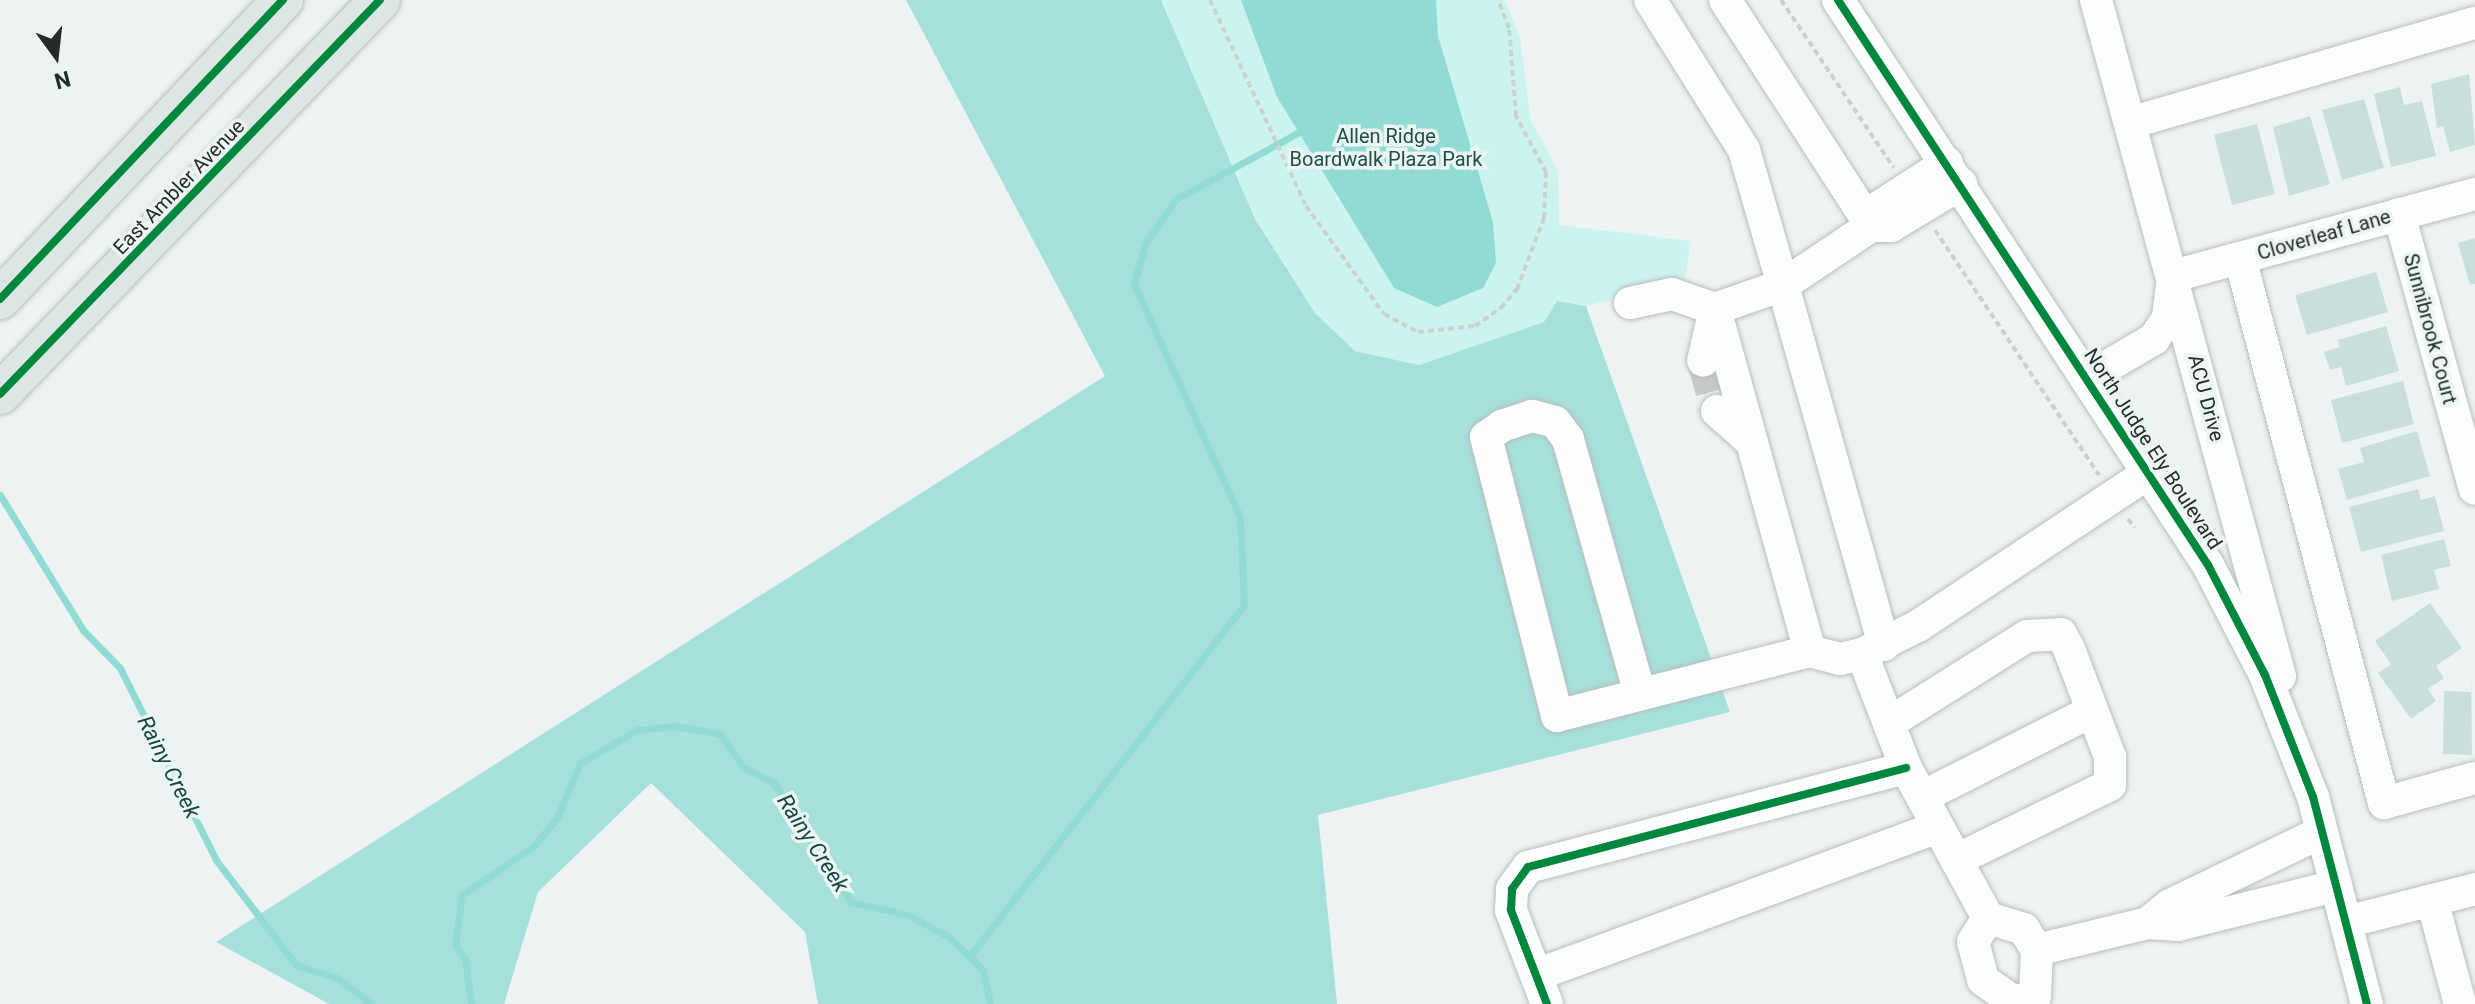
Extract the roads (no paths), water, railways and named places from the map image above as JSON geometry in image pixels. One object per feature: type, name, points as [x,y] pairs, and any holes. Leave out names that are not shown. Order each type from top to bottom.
[{"type":"main road","points":[[1,298],[283,0]]},
{"type":"main road","name":"East Ambler Avenue","points":[[0,394],[380,0]]},
{"type":"street","points":[[1650,0],[1744,150],[1783,285],[1889,723],[1906,768],[1988,918],[2024,929],[2037,950],[2035,996],[2026,1002],[1996,995],[1983,980],[1973,942],[1988,918]]},
{"type":"street","points":[[1725,0],[1871,226]]},
{"type":"street","name":"North Judge Ely Boulevard","points":[[1838,0],[2150,472],[2265,675],[2313,797],[2367,1004]]},
{"type":"street","name":"ACU Drive","points":[[2096,0],[2313,797]]},
{"type":"street","points":[[2130,123],[2475,23]]},
{"type":"street","points":[[1630,303],[1672,294],[1715,309],[1783,285],[1871,226],[1879,207],[1954,174]]},
{"type":"street","name":"Cloverleaf Lane","points":[[2173,276],[2475,194]]},
{"type":"street","name":"Sunnibrook Court","points":[[2399,214],[2475,489]]},
{"type":"street","points":[[2240,258],[2384,803],[2475,778]]},
{"type":"street","points":[[2089,377],[2154,339],[2168,318],[2173,276]]},
{"type":"street","points":[[1703,361],[1715,309]]},
{"type":"street","points":[[1715,309],[1810,651]]},
{"type":"street","points":[[1717,411],[1752,442]]},
{"type":"street","points":[[1640,694],[1568,439],[1555,422],[1532,416],[1502,426],[1486,437],[1557,716],[1810,651],[1830,658],[1873,649],[2150,472]]},
{"type":"street","points":[[1889,723],[2047,630],[2061,634],[2114,774],[2110,785],[1956,860]]},
{"type":"street","points":[[1922,797],[2092,711]]},
{"type":"street","points":[[1906,768],[1528,867],[1512,889],[1511,910],[1541,990],[1938,827]]},
{"type":"street","points":[[2148,923],[2170,905],[2322,832]]},
{"type":"street","points":[[2037,950],[2148,923],[2178,925],[2336,886]]},
{"type":"street","points":[[2346,922],[2475,889]]},
{"type":"street","points":[[2432,900],[2460,1004]]},
{"type":"waterway","points":[[969,957],[1244,605],[1240,517],[1134,284],[1146,242],[1176,199],[1305,129]]},
{"type":"waterway","name":"Rainy Creek","points":[[0,495],[83,630],[120,668],[216,860],[296,965],[337,978],[372,1004]]},
{"type":"waterway","name":"Rainy Creek","points":[[471,1004],[465,959],[455,945],[462,895],[534,846],[557,818],[580,763],[637,730],[676,726],[720,734],[743,767],[774,783],[851,902],[908,915],[949,937],[983,970],[990,1004]]},
{"type":"tunnel","points":[[1703,361],[1717,411]]},
{"type":"park label","name":"Allen Ridge Boardwalk Plaza Park","points":[[1386,148]]}]
